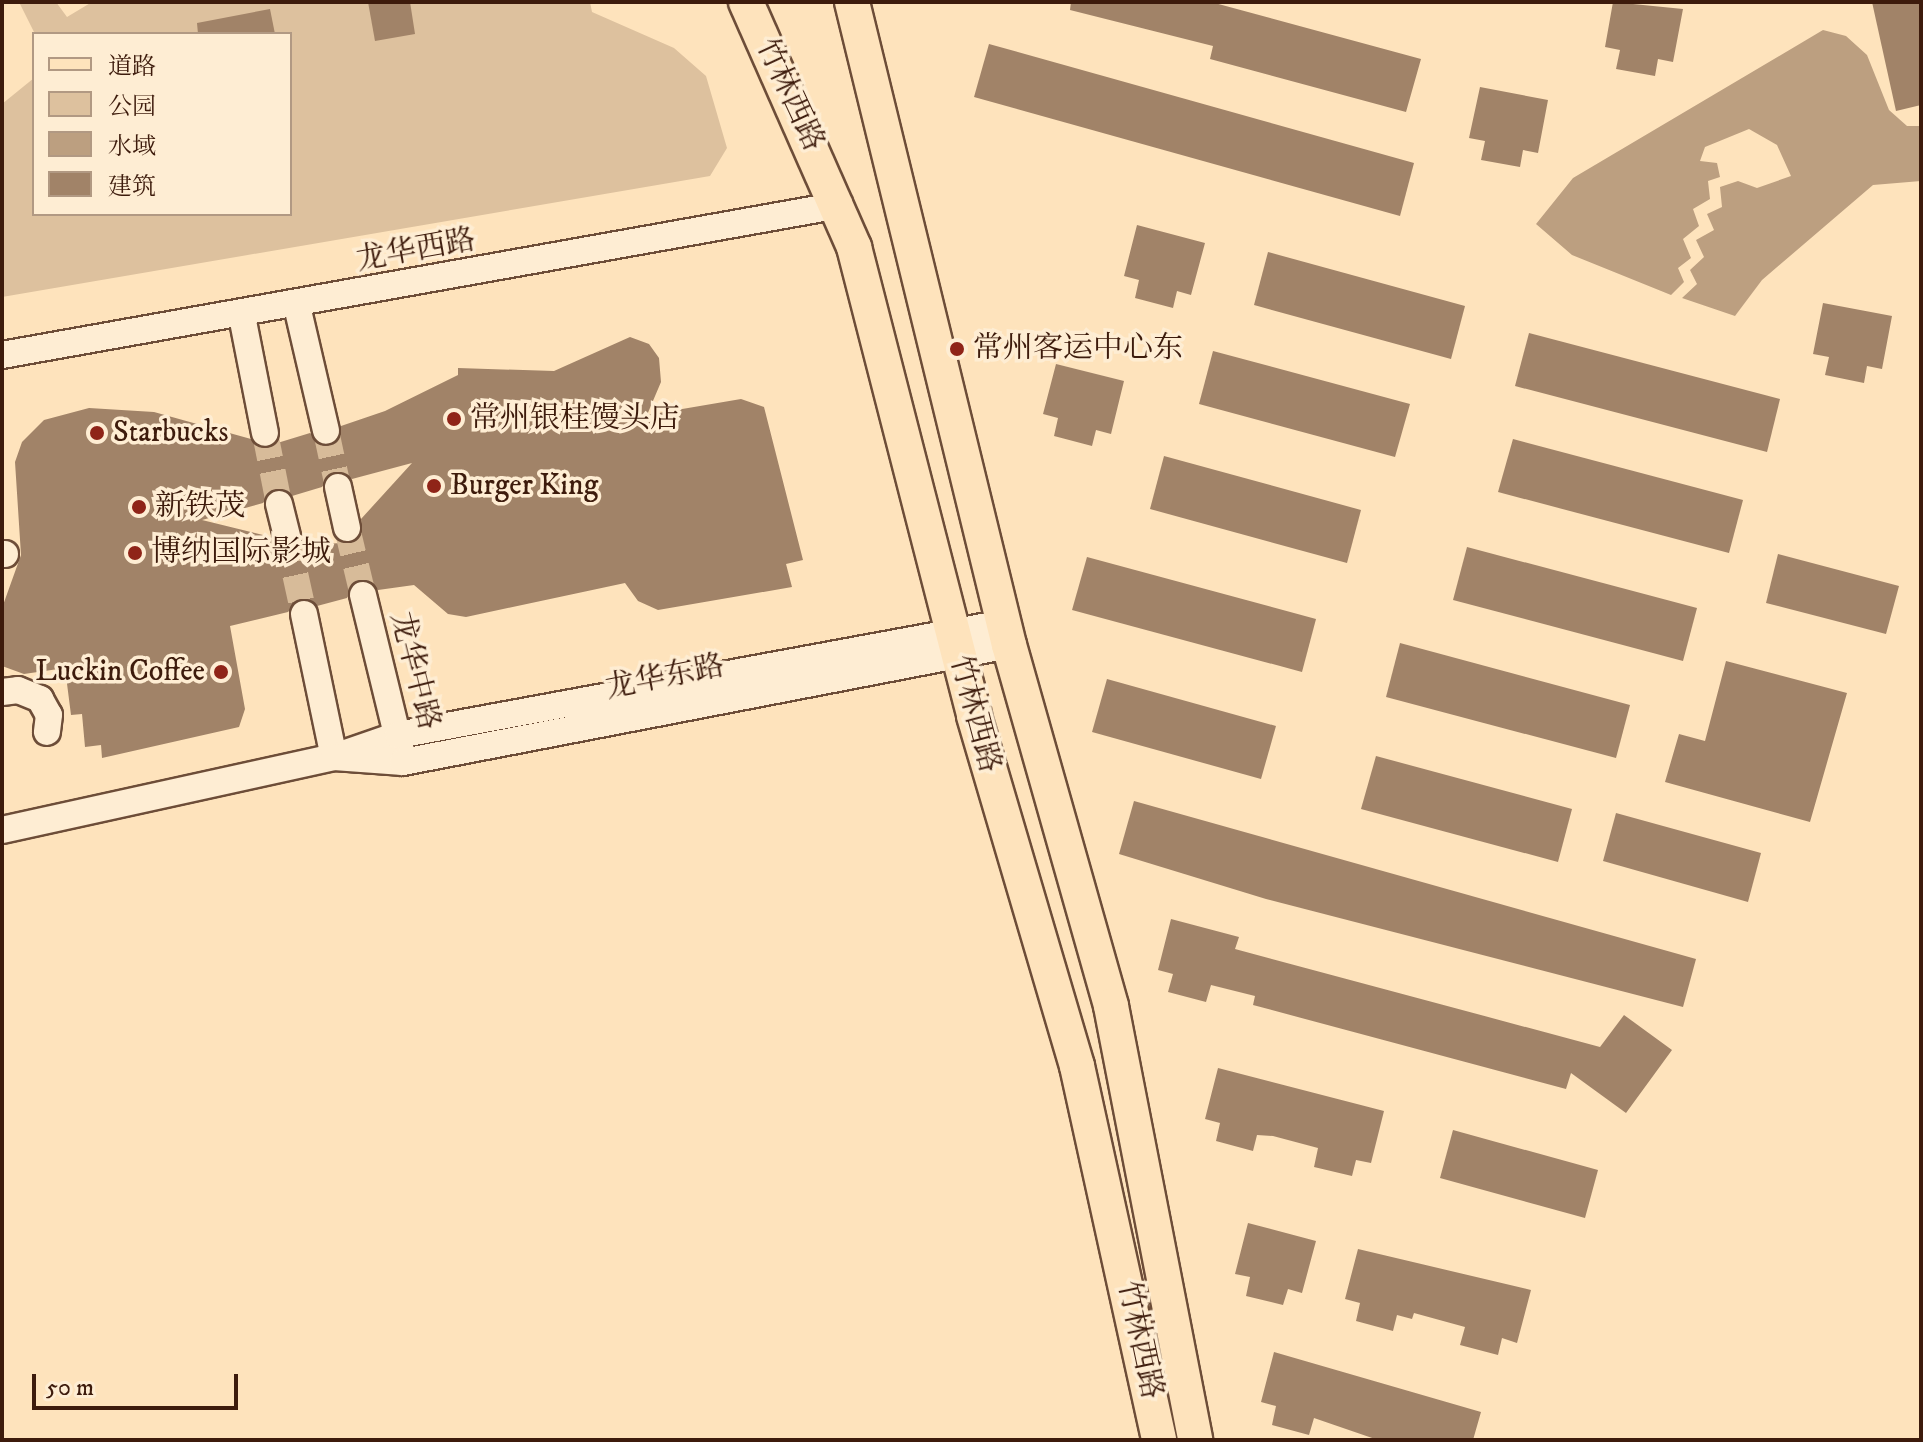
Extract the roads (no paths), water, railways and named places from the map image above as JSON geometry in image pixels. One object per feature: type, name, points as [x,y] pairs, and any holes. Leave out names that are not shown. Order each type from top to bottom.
[{"type":"main road","name":"竹林西路","points":[[746,2],[840,205],[955,645],[1077,1066],[1159,1440]]},
{"type":"main road","name":"竹林西路","points":[[852,2],[1006,634],[1111,1006],[1195,1440]]},
{"type":"street","name":"龙华西路","points":[[2,355],[242,316],[840,205]]},
{"type":"street","points":[[297,306],[326,431]]},
{"type":"street","points":[[242,316],[265,433]]},
{"type":"street","points":[[338,487],[347,528]]},
{"type":"street","points":[[279,504],[287,537]]},
{"type":"street","name":"龙华中路","points":[[363,595],[403,762]]},
{"type":"street","points":[[304,614],[334,757]]},
{"type":"street","name":"龙华东路","points":[[334,757],[403,762],[1006,634]]},
{"type":"street","name":"龙华东路","points":[[2,830],[334,757],[398,735],[955,645]]},
{"type":"street","points":[[2,692],[18,690],[40,699],[49,715],[47,732]]},
{"type":"water","points":[[1823,30],[1846,36],[1867,55],[1889,110],[1907,126],[1921,126],[1921,181],[1873,185],[1762,280],[1735,316],[1682,298],[1697,284],[1690,270],[1704,257],[1696,240],[1714,230],[1707,214],[1722,207],[1720,187],[1738,181],[1757,188],[1791,176],[1777,145],[1749,129],[1705,147],[1700,161],[1717,163],[1720,177],[1708,181],[1710,199],[1693,209],[1699,226],[1683,239],[1691,258],[1678,268],[1684,282],[1671,295],[1572,255],[1536,224],[1573,178]]},
{"type":"tunnel","points":[[326,431],[338,487]]},
{"type":"tunnel","points":[[265,433],[279,504]]},
{"type":"tunnel","points":[[347,528],[363,595]]},
{"type":"tunnel","points":[[287,537],[304,614]]},
{"type":"place","name":"常州客运中心东","points":[[957,349]]},
{"type":"place","name":"常州银桂馒头店","points":[[454,419]]},
{"type":"place","name":"Starbucks","points":[[97,433]]},
{"type":"place","name":"Burger King","points":[[434,486]]},
{"type":"place","name":"新铁茂","points":[[139,507]]},
{"type":"place","name":"博纳国际影城","points":[[135,553]]},
{"type":"place","name":"Luckin Coffee","points":[[221,672]]}]
